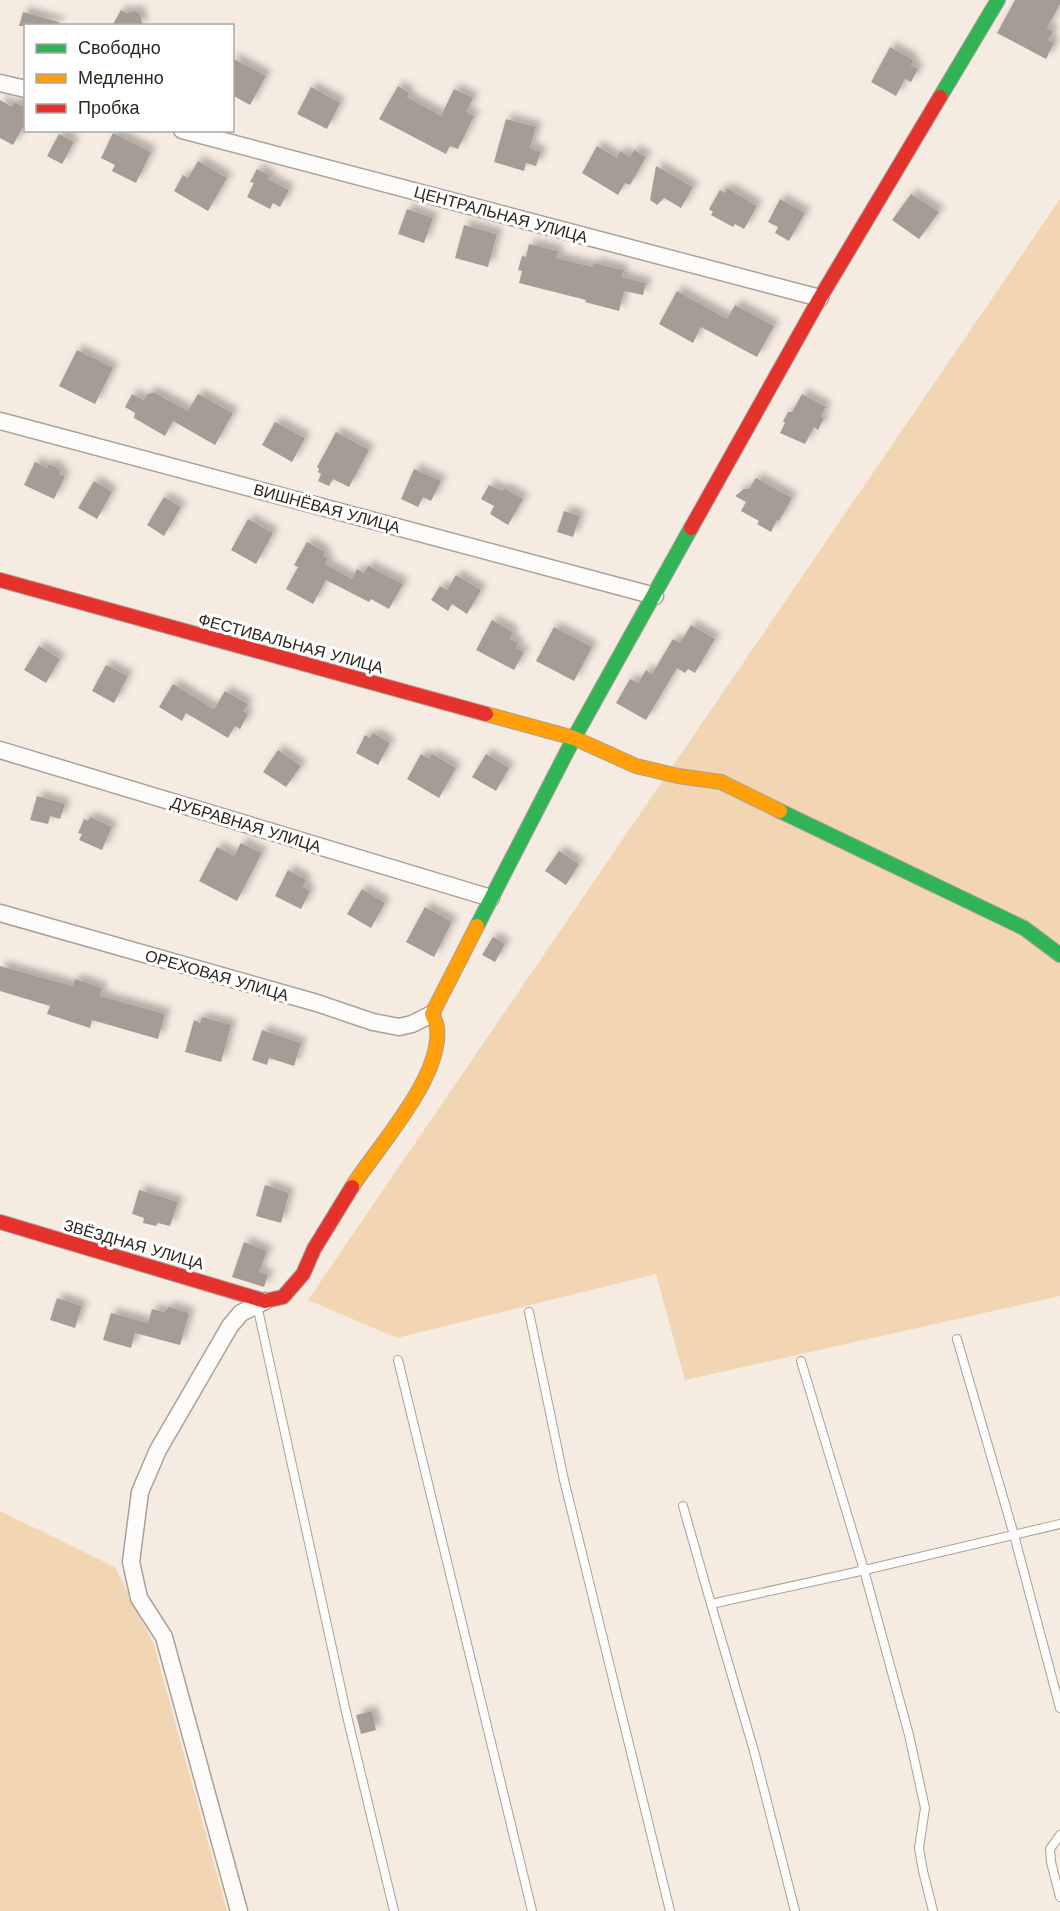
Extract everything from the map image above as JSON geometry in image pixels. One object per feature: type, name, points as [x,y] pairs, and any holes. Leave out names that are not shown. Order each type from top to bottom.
[{"type":"street","points":[[239,1911],[164,1637],[140,1598],[131,1562],[140,1492],[158,1450],[230,1326],[241,1314],[261,1301],[283,1297],[303,1274],[314,1249],[354,1184],[417,1093],[435,1051],[437,1026],[432,1014],[574,738],[820,298],[998,0]]},
{"type":"street","points":[[0,83],[24,89]]},
{"type":"street","name":"ЦЕНТРАЛЬНАЯ УЛИЦА","points":[[190,132],[820,298]]},
{"type":"street","name":"ВИШНЁВАЯ УЛИЦА","points":[[0,421],[655,596]]},
{"type":"street","name":"ФЕСТИВАЛЬНАЯ УЛИЦА","points":[[0,580],[574,738],[636,766],[678,776],[721,782],[1024,928],[1060,955]]},
{"type":"street","name":"ДУБРАВНАЯ УЛИЦА","points":[[0,750],[491,898]]},
{"type":"street","name":"ОРЕХОВАЯ УЛИЦА","points":[[0,914],[317,1003],[373,1022],[399,1027],[412,1024],[432,1014]]},
{"type":"street","name":"ЗВЁЗДНАЯ УЛИЦА","points":[[0,1222],[261,1301]]},
{"type":"lane","points":[[261,1301],[346,1712],[394,1911]]},
{"type":"lane","points":[[529,1312],[564,1480],[670,1911]]},
{"type":"lane","points":[[957,1339],[1014,1535],[1060,1708]]},
{"type":"lane","points":[[398,1360],[532,1911]]},
{"type":"lane","points":[[801,1361],[864,1570],[909,1736],[925,1808],[920,1848],[922,1871],[933,1911]]},
{"type":"lane","points":[[683,1506],[754,1751],[795,1911]]},
{"type":"lane","points":[[711,1604],[1060,1524]]},
{"type":"lane","points":[[1060,1836],[1050,1849],[1060,1897]]},
{"type":"shaded area","points":[[1060,199],[1060,1296],[685,1380],[656,1274],[397,1338],[308,1300]]},
{"type":"shaded area","points":[[0,1511],[115,1567],[154,1645],[227,1911],[0,1911]]},
{"type":"building","points":[[1015,0],[1060,0],[1047,28],[1053,32],[1048,40],[1054,43],[1046,59],[997,33]]},
{"type":"building","points":[[121,10],[127,13],[135,11],[140,14],[142,24],[113,24]]},
{"type":"building","points":[[23,12],[59,22],[58,24],[19,26]]},
{"type":"building","points":[[890,47],[913,60],[911,65],[918,69],[911,82],[905,79],[896,96],[871,82]]},
{"type":"building","points":[[234,59],[266,76],[250,105],[234,96]]},
{"type":"building","points":[[398,86],[409,93],[407,97],[441,116],[454,89],[473,98],[466,112],[474,116],[458,149],[450,146],[446,154],[379,119]]},
{"type":"building","points":[[311,87],[340,103],[327,129],[297,114]]},
{"type":"building","points":[[0,100],[12,107],[14,102],[24,107],[24,126],[13,145],[0,138]]},
{"type":"building","points":[[506,119],[536,127],[530,148],[541,152],[536,166],[526,163],[524,171],[494,162]]},
{"type":"building","points":[[113,133],[151,152],[136,183],[112,171],[115,165],[101,158]]},
{"type":"building","points":[[59,134],[74,142],[62,164],[47,156]]},
{"type":"building","points":[[597,146],[617,158],[620,151],[630,157],[634,150],[646,157],[630,185],[625,183],[618,195],[582,173]]},
{"type":"building","points":[[198,161],[227,178],[208,211],[174,191],[183,175],[188,178]]},
{"type":"building","points":[[656,166],[693,187],[681,208],[664,198],[657,205],[650,200]]},
{"type":"building","points":[[257,169],[270,176],[268,179],[289,190],[280,207],[273,203],[270,209],[247,197],[254,183],[250,182]]},
{"type":"building","points":[[727,188],[757,206],[744,229],[735,224],[733,227],[711,215],[713,212],[709,209],[720,190],[725,193]]},
{"type":"building","points":[[911,194],[939,212],[919,239],[892,220]]},
{"type":"building","points":[[780,199],[805,213],[789,241],[775,233],[778,227],[768,222]]},
{"type":"building","points":[[407,209],[433,218],[424,243],[398,234]]},
{"type":"building","points":[[464,225],[497,234],[488,267],[455,258]]},
{"type":"building","points":[[529,244],[558,251],[556,258],[593,267],[594,263],[623,270],[622,277],[646,283],[643,295],[624,291],[619,311],[519,283],[522,271],[518,270],[522,256],[526,257]]},
{"type":"building","points":[[677,291],[727,319],[735,305],[774,326],[757,357],[701,327],[693,343],[659,324]]},
{"type":"building","points":[[77,350],[113,368],[95,404],[59,386]]},
{"type":"building","points":[[155,393],[188,411],[198,394],[233,413],[215,445],[173,421],[165,436],[134,418],[135,413],[125,407],[132,394],[144,400],[147,394]]},
{"type":"building","points":[[802,394],[826,407],[818,430],[814,427],[805,444],[780,433],[788,412],[792,412]]},
{"type":"building","points":[[275,422],[305,438],[292,462],[262,445]]},
{"type":"building","points":[[336,432],[369,450],[349,487],[333,479],[329,486],[318,481],[321,474],[317,467]]},
{"type":"building","points":[[35,462],[47,468],[49,464],[61,470],[59,474],[65,476],[54,499],[24,485]]},
{"type":"building","points":[[414,469],[441,481],[431,501],[423,497],[418,507],[401,499]]},
{"type":"building","points":[[756,478],[792,498],[771,532],[757,524],[759,521],[741,511],[746,502],[735,496],[744,489],[749,489]]},
{"type":"building","points":[[94,481],[112,492],[97,519],[78,508]]},
{"type":"building","points":[[489,485],[502,491],[504,488],[523,499],[508,525],[490,514],[494,506],[481,499]]},
{"type":"building","points":[[164,497],[181,507],[164,536],[147,525]]},
{"type":"building","points":[[564,511],[580,516],[573,537],[557,532]]},
{"type":"building","points":[[248,519],[273,533],[256,564],[231,550]]},
{"type":"building","points":[[307,542],[325,552],[323,556],[328,559],[325,564],[352,579],[357,569],[364,573],[368,566],[403,584],[389,609],[371,599],[369,602],[326,580],[313,604],[286,589],[298,567],[294,565]]},
{"type":"building","points":[[456,575],[481,590],[467,614],[452,604],[448,611],[431,600],[440,586],[447,590]]},
{"type":"building","points":[[492,620],[513,632],[510,639],[518,643],[516,648],[524,652],[514,670],[476,650]]},
{"type":"building","points":[[691,625],[715,639],[695,673],[688,669],[685,673],[677,668],[646,720],[616,703],[630,679],[638,683],[646,670],[652,674],[673,639],[680,643]]},
{"type":"building","points":[[554,627],[592,647],[574,681],[536,661]]},
{"type":"building","points":[[39,646],[60,659],[46,683],[24,670]]},
{"type":"building","points":[[106,665],[128,676],[114,703],[92,691]]},
{"type":"building","points":[[173,684],[214,709],[225,691],[248,704],[243,711],[248,714],[240,729],[235,726],[228,738],[186,713],[182,721],[159,707]]},
{"type":"building","points":[[373,733],[390,743],[378,765],[356,753],[365,735],[370,738]]},
{"type":"building","points":[[278,750],[301,766],[286,787],[263,772]]},
{"type":"building","points":[[421,754],[429,759],[432,754],[456,768],[439,798],[407,779]]},
{"type":"building","points":[[486,754],[509,768],[496,791],[472,777]]},
{"type":"building","points":[[37,796],[65,804],[60,819],[50,816],[48,824],[30,820]]},
{"type":"building","points":[[90,817],[112,827],[102,850],[79,840],[82,834],[78,833],[84,819],[88,821]]},
{"type":"building","points":[[241,843],[262,853],[237,901],[199,881],[217,847],[234,856]]},
{"type":"building","points":[[559,851],[579,864],[566,885],[545,871]]},
{"type":"building","points":[[288,870],[306,880],[303,887],[310,891],[301,909],[275,896]]},
{"type":"building","points":[[362,889],[385,903],[371,928],[347,914]]},
{"type":"building","points":[[425,907],[452,922],[434,957],[406,942]]},
{"type":"building","points":[[493,937],[505,944],[495,962],[482,955]]},
{"type":"building","points":[[0,966],[73,986],[75,979],[102,988],[100,996],[165,1014],[158,1039],[92,1020],[90,1028],[47,1014],[50,1006],[0,991]]},
{"type":"building","points":[[202,1017],[231,1025],[221,1062],[185,1052],[194,1020],[200,1023]]},
{"type":"building","points":[[262,1030],[301,1043],[294,1066],[269,1058],[267,1065],[252,1060]]},
{"type":"building","points":[[265,1185],[289,1193],[281,1223],[256,1216]]},
{"type":"building","points":[[139,1190],[178,1202],[170,1226],[143,1223],[144,1218],[132,1214]]},
{"type":"building","points":[[244,1242],[267,1251],[259,1272],[268,1275],[264,1287],[232,1277]]},
{"type":"building","points":[[57,1298],[82,1306],[75,1328],[50,1320]]},
{"type":"building","points":[[169,1307],[189,1313],[180,1345],[135,1333],[131,1348],[103,1340],[111,1313],[148,1323],[152,1309],[164,1312]]},
{"type":"building","points":[[372,1711],[376,1730],[361,1734],[356,1715]]},
{"type":"traffic: fast","points":[[940,97],[998,0]]},
{"type":"traffic: fast","points":[[477,926],[574,738],[691,528]]},
{"type":"traffic: fast","points":[[780,811],[1024,928],[1060,955]]},
{"type":"traffic: slow","points":[[486,714],[574,738],[636,766],[678,776],[721,782],[780,811]]},
{"type":"traffic: slow","points":[[352,1187],[420,1089],[436,1047],[437,1027],[432,1014],[477,926]]},
{"type":"traffic: jam","points":[[691,528],[820,298],[940,97]]},
{"type":"traffic: jam","points":[[0,580],[486,714]]},
{"type":"traffic: jam","points":[[0,1222],[265,1301],[283,1297],[303,1274],[314,1249],[352,1187]]}]
